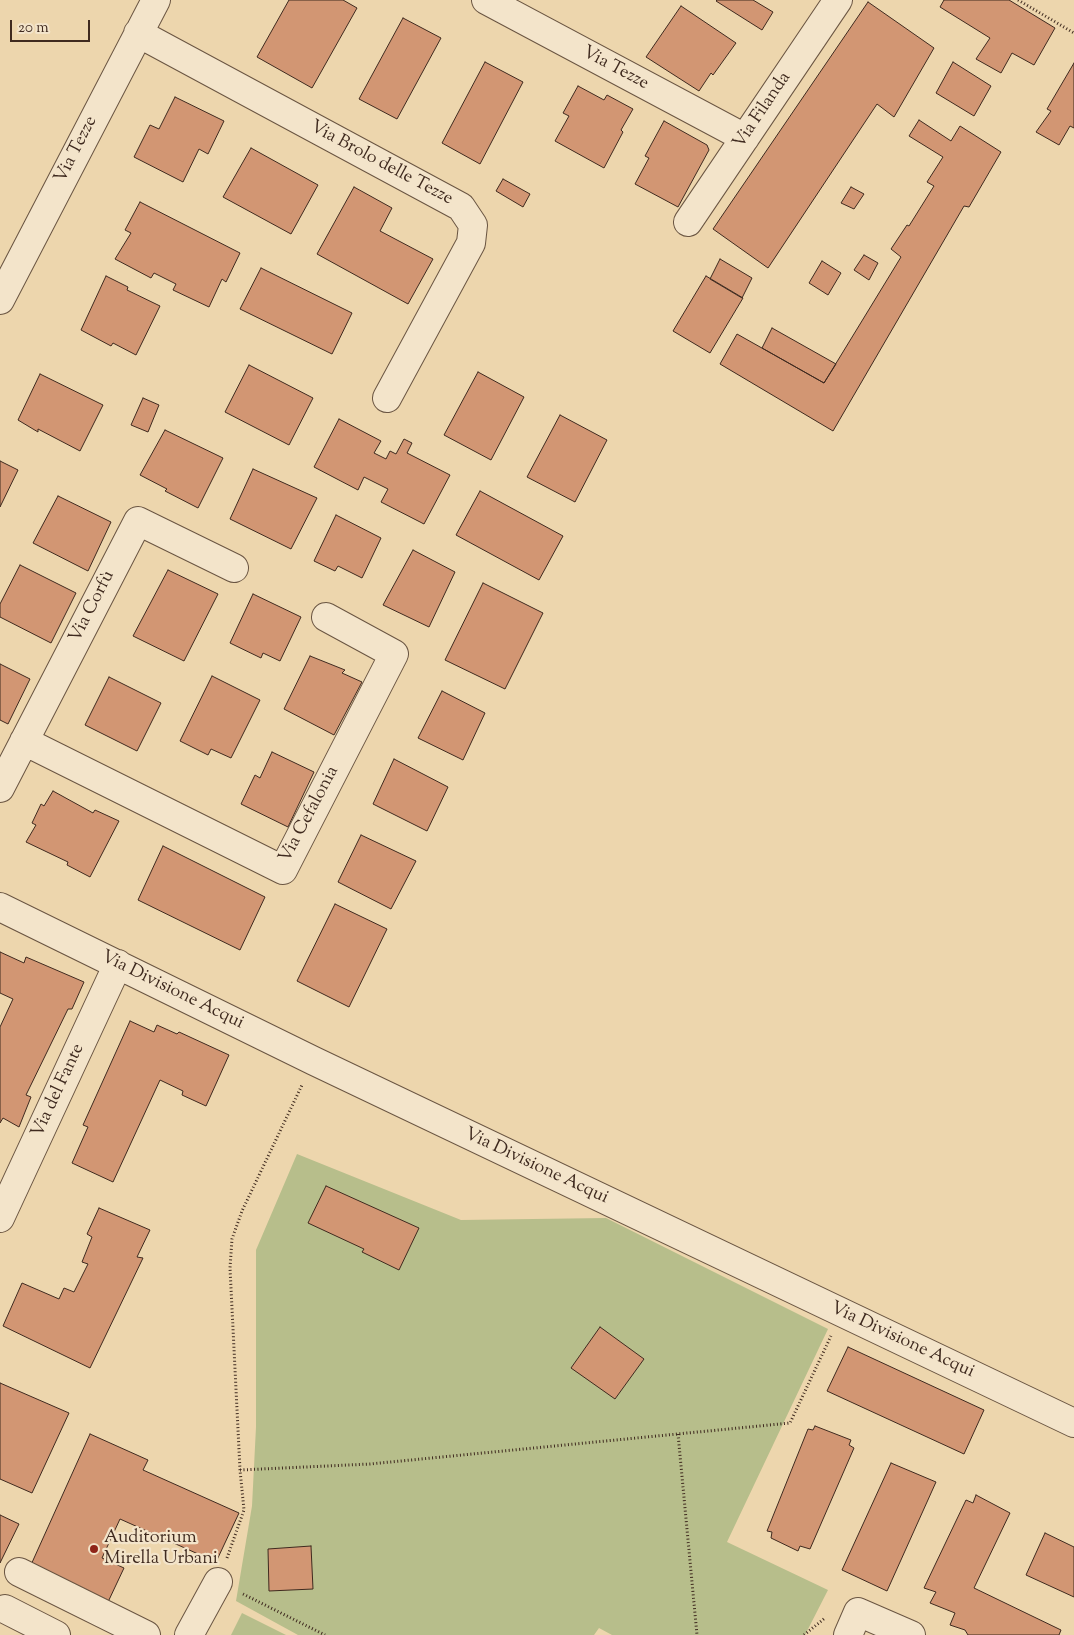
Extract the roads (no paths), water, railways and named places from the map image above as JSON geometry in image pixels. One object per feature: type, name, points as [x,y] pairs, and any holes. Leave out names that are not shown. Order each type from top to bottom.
[{"type":"street","name":"Via Tezze","points":[[0,300],[156,0]]},
{"type":"street","name":"Via Tezze","points":[[486,0],[745,138]]},
{"type":"street","name":"Via Filanda","points":[[688,222],[838,0]]},
{"type":"street","name":"Via Brolo delle Tezze","points":[[138,32],[461,207],[473,225],[471,243],[387,398]]},
{"type":"street","name":"Via Corfù","points":[[0,788],[138,521],[234,568]]},
{"type":"street","name":"Via Cefalonia","points":[[24,741],[283,870],[394,654],[326,617]]},
{"type":"street","name":"Via Divisione Acqui","points":[[0,907],[314,1061],[1074,1423]]},
{"type":"street","name":"Via del Fante","points":[[0,1218],[118,964]]},
{"type":"street","points":[[19,1572],[146,1635]]},
{"type":"street","points":[[189,1635],[218,1582]]},
{"type":"street","points":[[5,1609],[56,1635]]},
{"type":"street","points":[[848,1635],[858,1612],[911,1635]]},
{"type":"place","name":"Auditorium Mirella Urbani","points":[[94,1549]]}]
